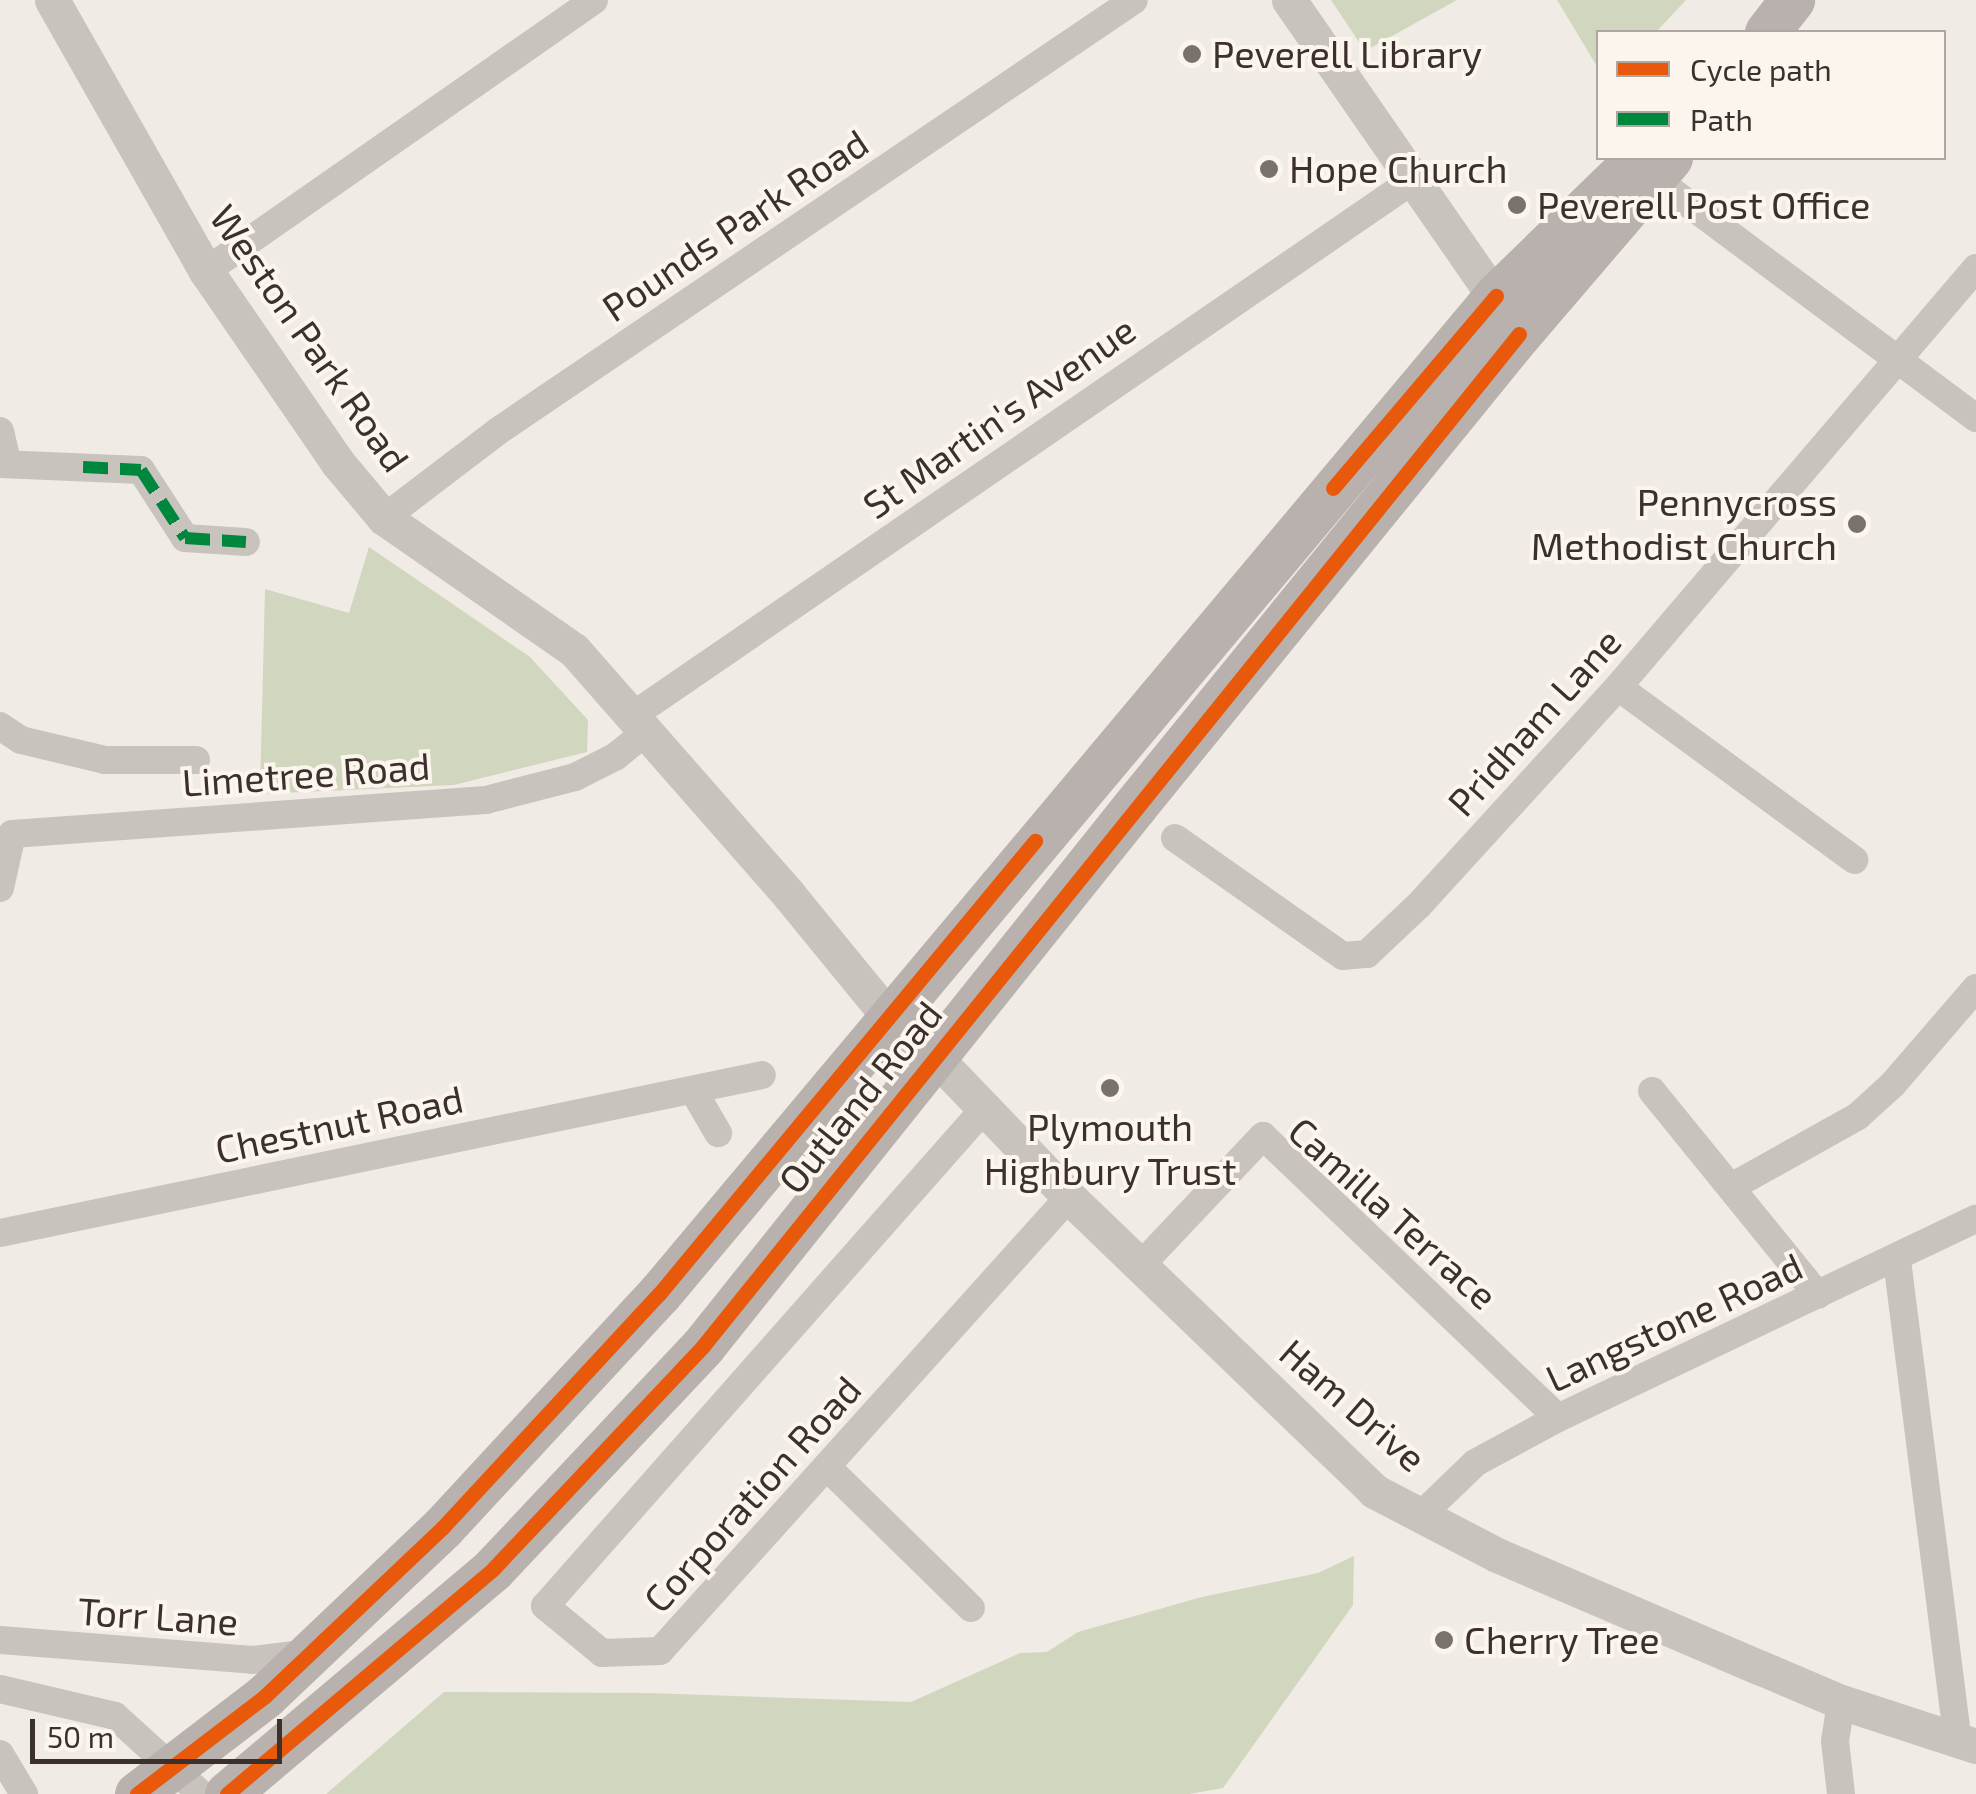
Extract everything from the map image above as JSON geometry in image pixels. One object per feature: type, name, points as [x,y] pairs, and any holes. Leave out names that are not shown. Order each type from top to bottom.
[{"type":"main road","points":[[1768,30],[1792,0]]},
{"type":"main road","name":"Outland Road","points":[[136,1794],[188,1780],[265,1696],[443,1527],[659,1294],[888,1016],[1496,296],[1654,164]]},
{"type":"main road","name":"Outland Road","points":[[227,1794],[493,1569],[702,1346],[1654,164]]},
{"type":"street","points":[[206,271],[594,0]]},
{"type":"street","name":"Pounds Park Road","points":[[384,518],[498,431],[1134,0]]},
{"type":"street","points":[[1289,0],[1410,182],[1496,296],[1519,334]]},
{"type":"street","name":"Weston Park Road","points":[[57,2],[206,271],[338,463],[384,518],[574,650],[888,1016],[934,1056]]},
{"type":"street","points":[[1654,164],[1976,418]]},
{"type":"street","name":"St Martin's Avenue","points":[[638,724],[1410,182]]},
{"type":"street","name":"Pridham Lane","points":[[1175,838],[1344,956],[1367,954],[1419,905],[1618,686],[1976,268]]},
{"type":"street","points":[[0,431],[4,463],[140,470],[185,538],[246,542]]},
{"type":"street","points":[[1618,686],[1854,860]]},
{"type":"street","name":"Limetree Road","points":[[0,888],[12,834],[486,800],[575,777],[615,757],[638,724]]},
{"type":"street","points":[[0,726],[21,740],[104,760],[196,760]]},
{"type":"street","points":[[1733,1186],[1858,1116],[1893,1084],[1976,988]]},
{"type":"street","name":"Ham Drive","points":[[934,1056],[1069,1197],[1374,1491],[1497,1555],[1842,1702],[1967,1743]]},
{"type":"street","name":"Chestnut Road","points":[[1,1224],[762,1074]]},
{"type":"street","points":[[693,1090],[718,1133]]},
{"type":"street","points":[[1652,1091],[1733,1186],[1818,1296]]},
{"type":"street","name":"Corporation Road","points":[[984,1109],[545,1606],[602,1652],[660,1651],[1069,1197]]},
{"type":"street","name":"Camilla Terrace","points":[[1140,1266],[1263,1136],[1558,1418]]},
{"type":"street","name":"Langstone Road","points":[[1420,1516],[1476,1463],[1558,1418],[1897,1260],[1976,1219]]},
{"type":"street","points":[[1897,1260],[1967,1743]]},
{"type":"street","points":[[828,1468],[971,1608]]},
{"type":"street","name":"Torr Lane","points":[[0,1640],[252,1660],[310,1652]]},
{"type":"street","points":[[0,1689],[115,1716],[188,1780]]},
{"type":"street","points":[[1841,1794],[1835,1742],[1842,1702]]},
{"type":"street","points":[[0,1754],[24,1794]]},
{"type":"green space","points":[[1331,0],[1457,0],[1365,51]]},
{"type":"green space","points":[[1557,0],[1686,0],[1658,30],[1596,30],[1596,65]]},
{"type":"green space","points":[[369,547],[530,657],[588,720],[587,752],[454,785],[260,794],[265,589],[349,613]]},
{"type":"green space","points":[[1354,1556],[1353,1605],[1223,1788],[1189,1794],[326,1794],[444,1692],[648,1693],[911,1702],[1020,1653],[1047,1652],[1078,1632],[1202,1597],[1318,1573]]},
{"type":"marked path","points":[[83,467],[141,470],[185,538],[246,542]]},
{"type":"cycle path","points":[[1333,488],[1496,296]]},
{"type":"cycle path","points":[[227,1794],[493,1569],[703,1346],[1519,334]]},
{"type":"cycle path","points":[[137,1794],[265,1696],[443,1527],[659,1294],[1035,841]]},
{"type":"place","name":"Peverell Library","points":[[1192,54]]},
{"type":"place","name":"Hope Church","points":[[1269,169]]},
{"type":"place","name":"Peverell Post Office","points":[[1517,205]]},
{"type":"place","name":"Pennycross Methodist Church","points":[[1857,524]]},
{"type":"place","name":"Plymouth Highbury Trust","points":[[1110,1088]]},
{"type":"place","name":"Cherry Tree","points":[[1444,1640]]}]
